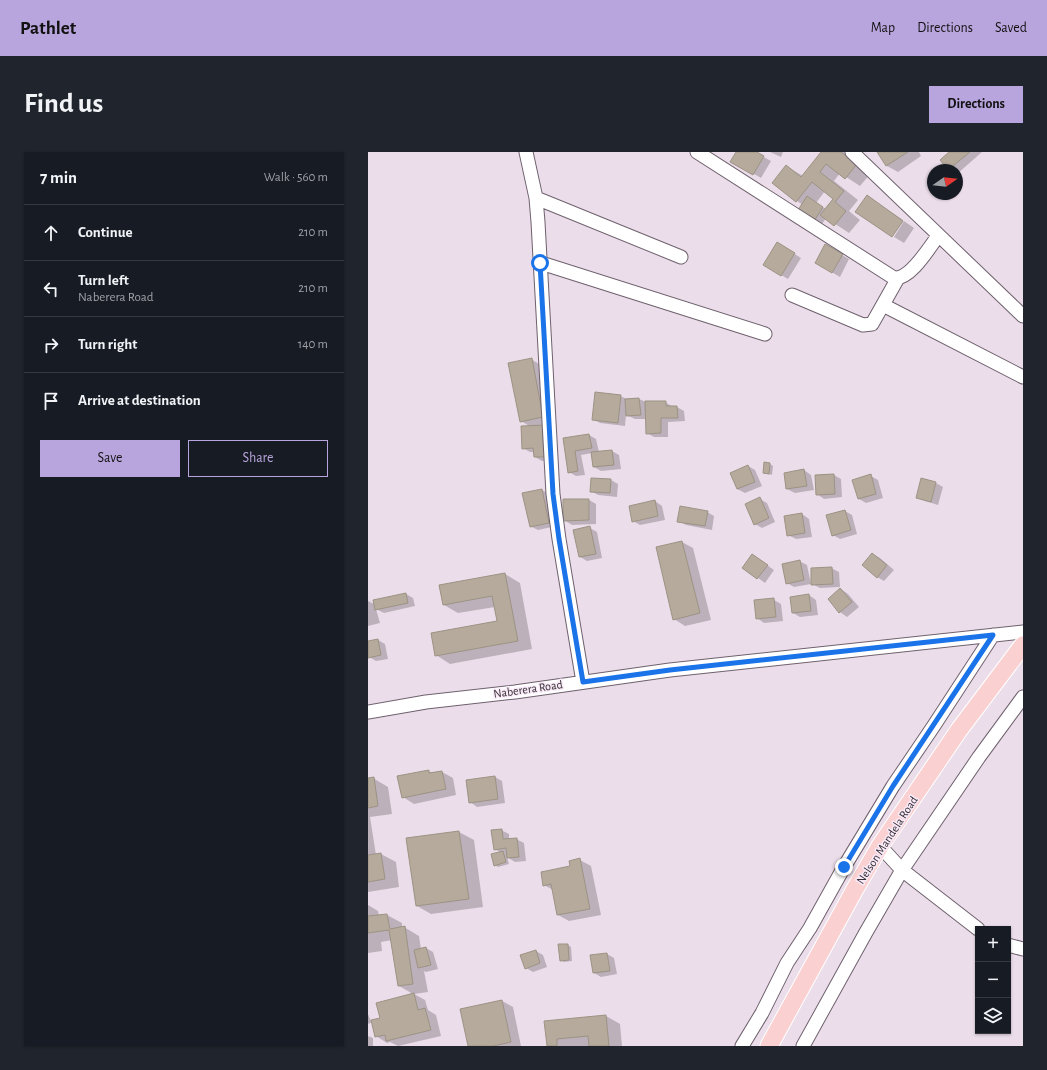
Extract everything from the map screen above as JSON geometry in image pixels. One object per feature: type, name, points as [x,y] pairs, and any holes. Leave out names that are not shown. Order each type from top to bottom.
[{"type":"main road","name":"Nelson Mandela Road","points":[[769,1046],[880,846],[960,730],[1023,645]]},
{"type":"street","points":[[526,152],[536,198],[553,494],[583,682]]},
{"type":"street","points":[[697,152],[888,275],[898,278]]},
{"type":"street","points":[[852,152],[1023,316]]},
{"type":"street","points":[[536,198],[681,257]]},
{"type":"street","points":[[792,295],[863,324],[872,324],[898,278],[909,273],[938,236]]},
{"type":"street","points":[[540,263],[765,334]]},
{"type":"street","points":[[883,305],[1023,377]]},
{"type":"street","name":"Naberera Road","points":[[368,712],[426,702],[515,692],[670,670],[1023,632]]},
{"type":"street","points":[[742,1046],[762,1013],[787,963],[810,928],[844,867],[893,786],[993,635]]},
{"type":"street","points":[[803,1046],[902,870],[979,757],[1023,697]]},
{"type":"street","points":[[880,846],[902,870],[975,927]]},
{"type":"street","points":[[1011,945],[1023,949]]},
{"type":"building","points":[[736,152],[757,152],[764,156],[753,175],[730,162]]},
{"type":"building","points":[[821,152],[841,152],[857,164],[845,179],[826,164],[820,172],[844,191],[835,202],[846,211],[834,226],[820,215],[833,199],[812,182],[796,202],[772,183],[786,165],[801,177]]},
{"type":"building","points":[[877,152],[908,152],[886,166]]},
{"type":"building","points":[[949,152],[970,152],[955,164],[943,164],[940,160]]},
{"type":"building","points":[[867,195],[903,221],[892,237],[855,212]]},
{"type":"building","points":[[807,196],[823,207],[814,221],[798,210]]},
{"type":"building","points":[[777,242],[795,253],[781,276],[763,265]]},
{"type":"building","points":[[825,244],[843,254],[832,273],[815,263]]},
{"type":"building","points":[[532,358],[543,417],[520,422],[508,363]]},
{"type":"building","points":[[595,392],[621,395],[618,423],[592,420]]},
{"type":"building","points":[[639,398],[641,415],[626,416],[625,399]]},
{"type":"building","points":[[645,401],[666,401],[666,406],[677,406],[678,418],[661,418],[661,433],[646,434]]},
{"type":"building","points":[[548,425],[549,457],[534,457],[533,448],[522,449],[521,426]]},
{"type":"building","points":[[589,434],[592,448],[575,451],[578,471],[568,473],[563,438]]},
{"type":"building","points":[[612,450],[614,465],[593,467],[591,452]]},
{"type":"building","points":[[764,462],[770,463],[769,474],[763,473]]},
{"type":"building","points":[[748,465],[755,482],[737,489],[730,473]]},
{"type":"building","points":[[804,469],[807,486],[786,489],[784,473]]},
{"type":"building","points":[[834,474],[835,494],[816,495],[815,475]]},
{"type":"building","points":[[871,474],[876,494],[858,499],[852,480]]},
{"type":"building","points":[[591,478],[611,479],[610,493],[590,492]]},
{"type":"building","points":[[921,478],[936,482],[931,502],[916,498]]},
{"type":"building","points":[[542,489],[549,523],[530,527],[522,493]]},
{"type":"building","points":[[760,497],[769,518],[754,525],[745,504]]},
{"type":"building","points":[[563,499],[589,499],[589,520],[563,521]]},
{"type":"building","points":[[655,500],[658,516],[632,522],[629,506]]},
{"type":"building","points":[[680,506],[708,511],[705,526],[677,522]]},
{"type":"building","points":[[845,510],[851,530],[832,536],[826,515]]},
{"type":"building","points":[[802,513],[805,533],[787,536],[784,516]]},
{"type":"building","points":[[590,526],[596,554],[579,557],[573,530]]},
{"type":"building","points":[[682,541],[700,613],[673,620],[656,547]]},
{"type":"building","points":[[872,553],[887,565],[877,578],[862,565]]},
{"type":"building","points":[[752,554],[768,565],[757,579],[742,568]]},
{"type":"building","points":[[800,560],[804,580],[786,584],[782,564]]},
{"type":"building","points":[[832,567],[833,584],[811,585],[811,568]]},
{"type":"building","points":[[505,573],[518,641],[435,656],[431,633],[497,621],[492,596],[443,605],[439,585]]},
{"type":"building","points":[[840,588],[852,602],[839,613],[828,599]]},
{"type":"building","points":[[406,593],[408,603],[375,610],[373,600]]},
{"type":"building","points":[[809,594],[811,611],[792,613],[790,597]]},
{"type":"building","points":[[774,598],[776,617],[756,619],[754,600]]},
{"type":"building","points":[[378,639],[381,655],[368,658],[368,641]]},
{"type":"building","points":[[429,770],[429,773],[442,771],[446,789],[402,798],[397,776]]},
{"type":"building","points":[[495,776],[498,799],[469,803],[466,780]]},
{"type":"building","points":[[374,777],[378,806],[368,808],[368,778]]},
{"type":"building","points":[[502,829],[503,839],[517,838],[519,857],[507,858],[506,848],[494,850],[491,830]]},
{"type":"building","points":[[459,831],[469,899],[416,906],[406,838]]},
{"type":"building","points":[[503,851],[506,862],[494,866],[491,854]]},
{"type":"building","points":[[381,853],[385,879],[368,882],[368,855]]},
{"type":"building","points":[[580,858],[590,909],[557,915],[551,884],[543,886],[541,872],[570,866],[569,861]]},
{"type":"building","points":[[387,914],[390,929],[405,926],[413,984],[398,986],[389,930],[368,933],[368,916]]},
{"type":"building","points":[[558,944],[568,944],[569,960],[560,961]]},
{"type":"building","points":[[426,947],[431,965],[418,968],[414,950]]},
{"type":"building","points":[[536,950],[540,963],[525,969],[520,955]]},
{"type":"building","points":[[607,953],[610,971],[593,973],[590,955]]},
{"type":"building","points":[[414,993],[418,1010],[425,1008],[431,1030],[386,1041],[385,1035],[375,1037],[371,1020],[380,1018],[376,1003]]},
{"type":"building","points":[[502,1000],[511,1042],[493,1046],[468,1046],[460,1009]]},
{"type":"building","points":[[606,1015],[609,1046],[589,1046],[588,1036],[557,1039],[557,1046],[547,1046],[544,1021]]},
{"type":"route","points":[[540,263],[553,494],[583,682],[670,670],[993,635],[893,786],[844,867]]}]
